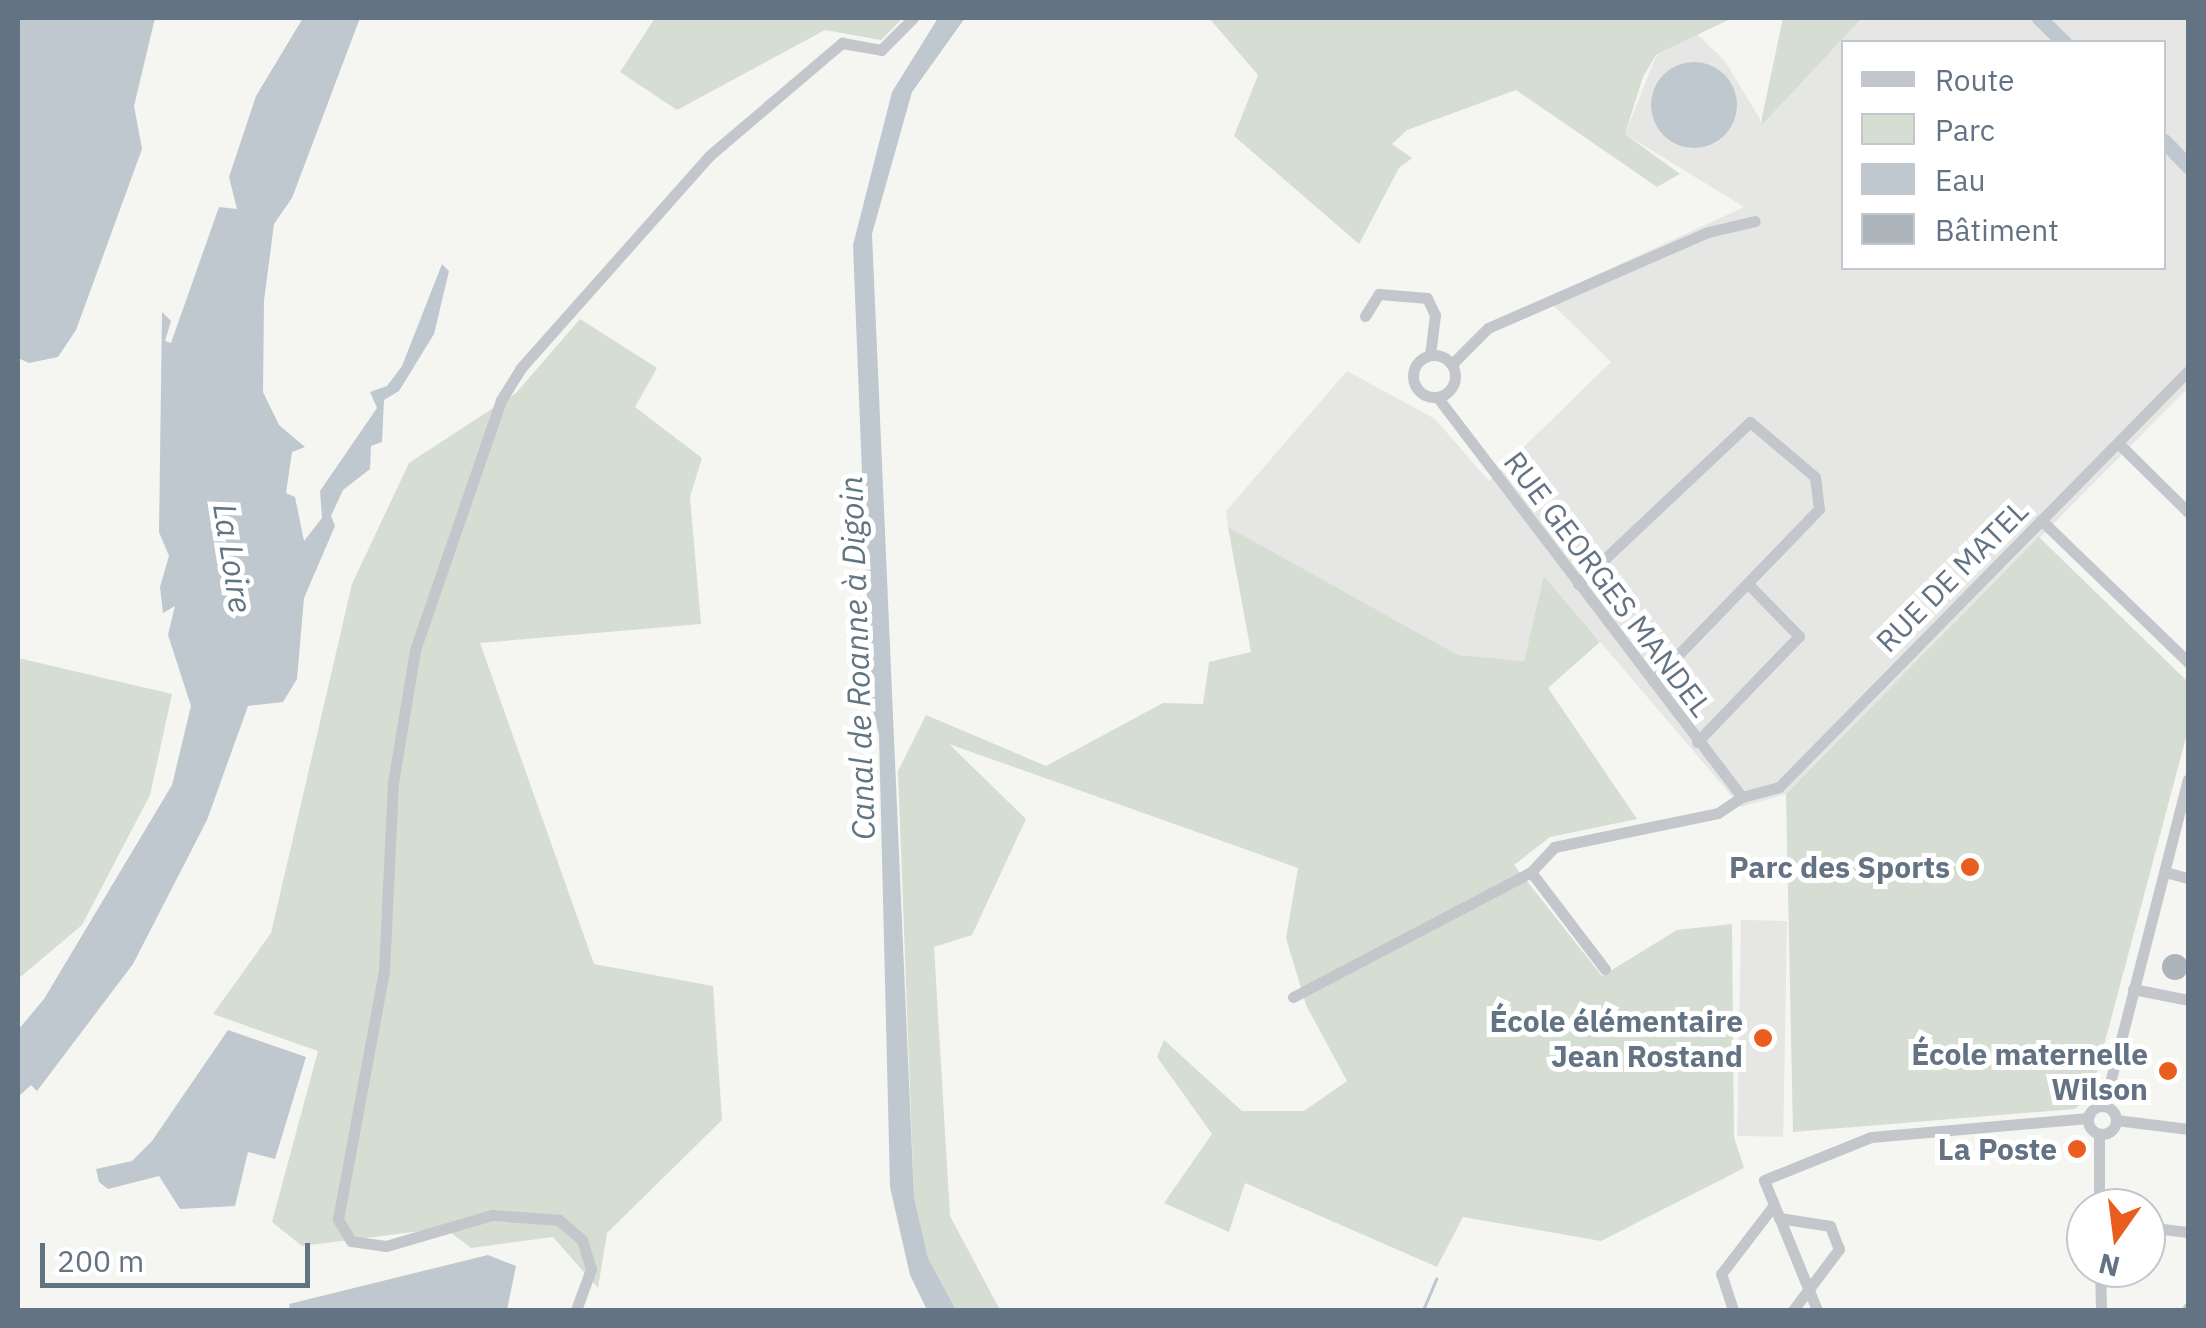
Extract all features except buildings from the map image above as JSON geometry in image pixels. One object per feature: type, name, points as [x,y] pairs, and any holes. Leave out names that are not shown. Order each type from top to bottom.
[{"type":"street","points":[[576,1310],[591,1269],[582,1240],[560,1220],[492,1215],[386,1246],[351,1241],[338,1220],[384,972],[404,694],[501,400],[691,172],[842,42],[876,51],[914,18]]},
{"type":"street","points":[[1452,364],[1488,328],[1708,232],[1754,221]]},
{"type":"street","points":[[1364,316],[1378,294],[1426,298],[1435,315],[1430,356],[1452,364]]},
{"type":"street","name":"RUE GEORGES MANDEL","points":[[1430,356],[1413,376],[1418,390],[1438,398],[1742,797]]},
{"type":"street","points":[[1438,398],[1455,382],[1452,364]]},
{"type":"street","name":"RUE DE MATEL","points":[[1293,997],[1531,872],[1554,847],[1718,813],[1742,797],[1779,787],[2188,371]]},
{"type":"street","points":[[2176,384],[2188,396]]},
{"type":"street","points":[[1578,584],[1750,422],[1821,490],[1811,520],[1653,681]]},
{"type":"street","points":[[2118,443],[2188,512]]},
{"type":"street","points":[[2041,520],[2188,662]]},
{"type":"street","points":[[1697,742],[1800,636],[1749,585]]},
{"type":"street","points":[[1818,1310],[1764,1180],[1870,1137],[2088,1118],[2104,1106],[2188,780]]},
{"type":"street","points":[[1531,872],[1605,969]]},
{"type":"street","points":[[2164,872],[2188,878]]},
{"type":"street","points":[[2133,989],[2188,1000]]},
{"type":"street","points":[[2104,1106],[2116,1120],[2188,1129]]},
{"type":"street","points":[[2088,1118],[2100,1134],[2099,1188]]},
{"type":"street","points":[[2100,1134],[2116,1120]]},
{"type":"street","points":[[1777,1212],[1830,1226],[1839,1250],[1793,1310]]},
{"type":"street","points":[[1733,1310],[1720,1274],[1777,1212]]},
{"type":"shaded area","points":[[1862,18],[2188,18],[2188,388],[1786,794],[1741,807],[1545,577],[1524,661],[1458,655],[1228,527],[1226,511],[1347,371],[1435,419],[1489,481],[1611,362],[1546,298],[1744,207],[1625,134],[1656,56],[1697,34],[1725,61],[1763,124],[1841,40],[1841,270],[2166,270],[2166,40],[1841,40]]},
{"type":"shaded area","points":[[1741,920],[1787,921],[1783,1137],[1737,1136]]},
{"type":"green space","points":[[655,18],[903,18],[881,40],[825,30],[677,110],[620,72]]},
{"type":"green space","points":[[1209,18],[1732,18],[1656,55],[1643,77],[1625,134],[1680,174],[1657,187],[1516,90],[1407,130],[1392,144],[1412,158],[1399,168],[1359,244],[1234,136],[1258,75]]},
{"type":"green space","points":[[1783,18],[1862,18],[1762,125]]},
{"type":"green space","points":[[580,319],[657,368],[635,407],[702,458],[690,497],[701,624],[480,643],[594,964],[713,986],[722,1120],[607,1233],[598,1288],[553,1237],[471,1248],[445,1228],[302,1246],[272,1222],[318,1051],[213,1014],[271,933],[352,584],[409,463],[516,393]]},
{"type":"green space","points":[[1228,527],[1458,655],[1524,661],[1544,576],[1600,642],[1548,688],[1637,819],[1550,837],[1514,865],[1602,976],[1677,930],[1732,924],[1734,1137],[1744,1168],[1601,1241],[1463,1217],[1437,1267],[1245,1183],[1229,1232],[1164,1203],[1212,1134],[1157,1057],[1164,1040],[1242,1111],[1304,1111],[1347,1081],[1306,1005],[1286,938],[1298,868],[949,744],[1026,819],[972,935],[934,947],[950,1216],[1000,1310],[956,1310],[928,1258],[914,1197],[898,771],[926,715],[1046,766],[1163,703],[1203,704],[1209,662],[1251,652]]},
{"type":"green space","name":"Parc des Sports","points":[[2039,537],[2188,682],[2188,730],[2091,1094],[2075,1109],[1793,1132],[1786,794]]},
{"type":"green space","points":[[18,658],[172,694],[150,795],[82,925],[18,979]]},
{"type":"water","points":[[18,18],[155,18],[134,106],[142,149],[76,330],[58,357],[29,363],[18,358]]},
{"type":"water","name":"La Loire","points":[[303,18],[360,18],[292,198],[274,224],[264,301],[263,392],[279,425],[305,447],[292,452],[286,493],[295,497],[304,541],[322,518],[320,491],[377,408],[370,392],[387,386],[402,366],[442,264],[449,271],[434,334],[399,391],[384,400],[382,442],[371,446],[370,469],[343,490],[331,516],[335,526],[304,598],[297,679],[283,702],[248,706],[207,820],[133,964],[37,1091],[31,1085],[18,1097],[18,1030],[44,999],[172,785],[191,706],[168,635],[175,606],[163,613],[160,587],[169,556],[159,532],[162,312],[171,321],[165,341],[171,343],[219,207],[237,209],[229,177],[256,96]]},
{"type":"water","points":[[938,18],[965,18],[912,92],[872,234],[914,1197],[928,1258],[956,1310],[927,1310],[910,1275],[890,1187],[879,735],[871,702],[853,245],[892,92]]},
{"type":"water","points":[[1694,62],[1711,65],[1725,74],[1734,88],[1734,122],[1725,136],[1711,145],[1694,148],[1677,145],[1663,136],[1654,122],[1651,105],[1654,88],[1663,74],[1677,65]]},
{"type":"water","points":[[228,1030],[306,1057],[275,1159],[248,1152],[235,1206],[180,1209],[159,1176],[108,1189],[99,1182],[96,1169],[132,1161],[152,1141]]},
{"type":"water","points":[[488,1255],[516,1266],[507,1310],[290,1310],[289,1304]]},
{"type":"waterway","points":[[2039,18],[2062,40]]},
{"type":"waterway","points":[[2166,143],[2188,166]]},
{"type":"waterway","points":[[1423,1310],[1436,1279]]},
{"type":"place","name":"Parc des Sports","points":[[1970,867]]},
{"type":"place","name":"École élémentaire Jean Rostand","points":[[1763,1038]]},
{"type":"place","name":"École maternelle Wilson","points":[[2168,1071]]},
{"type":"place","name":"La Poste","points":[[2077,1149]]},
{"type":"water label","name":"Canal de Roanne à Digoin","points":[[857,658]]}]
